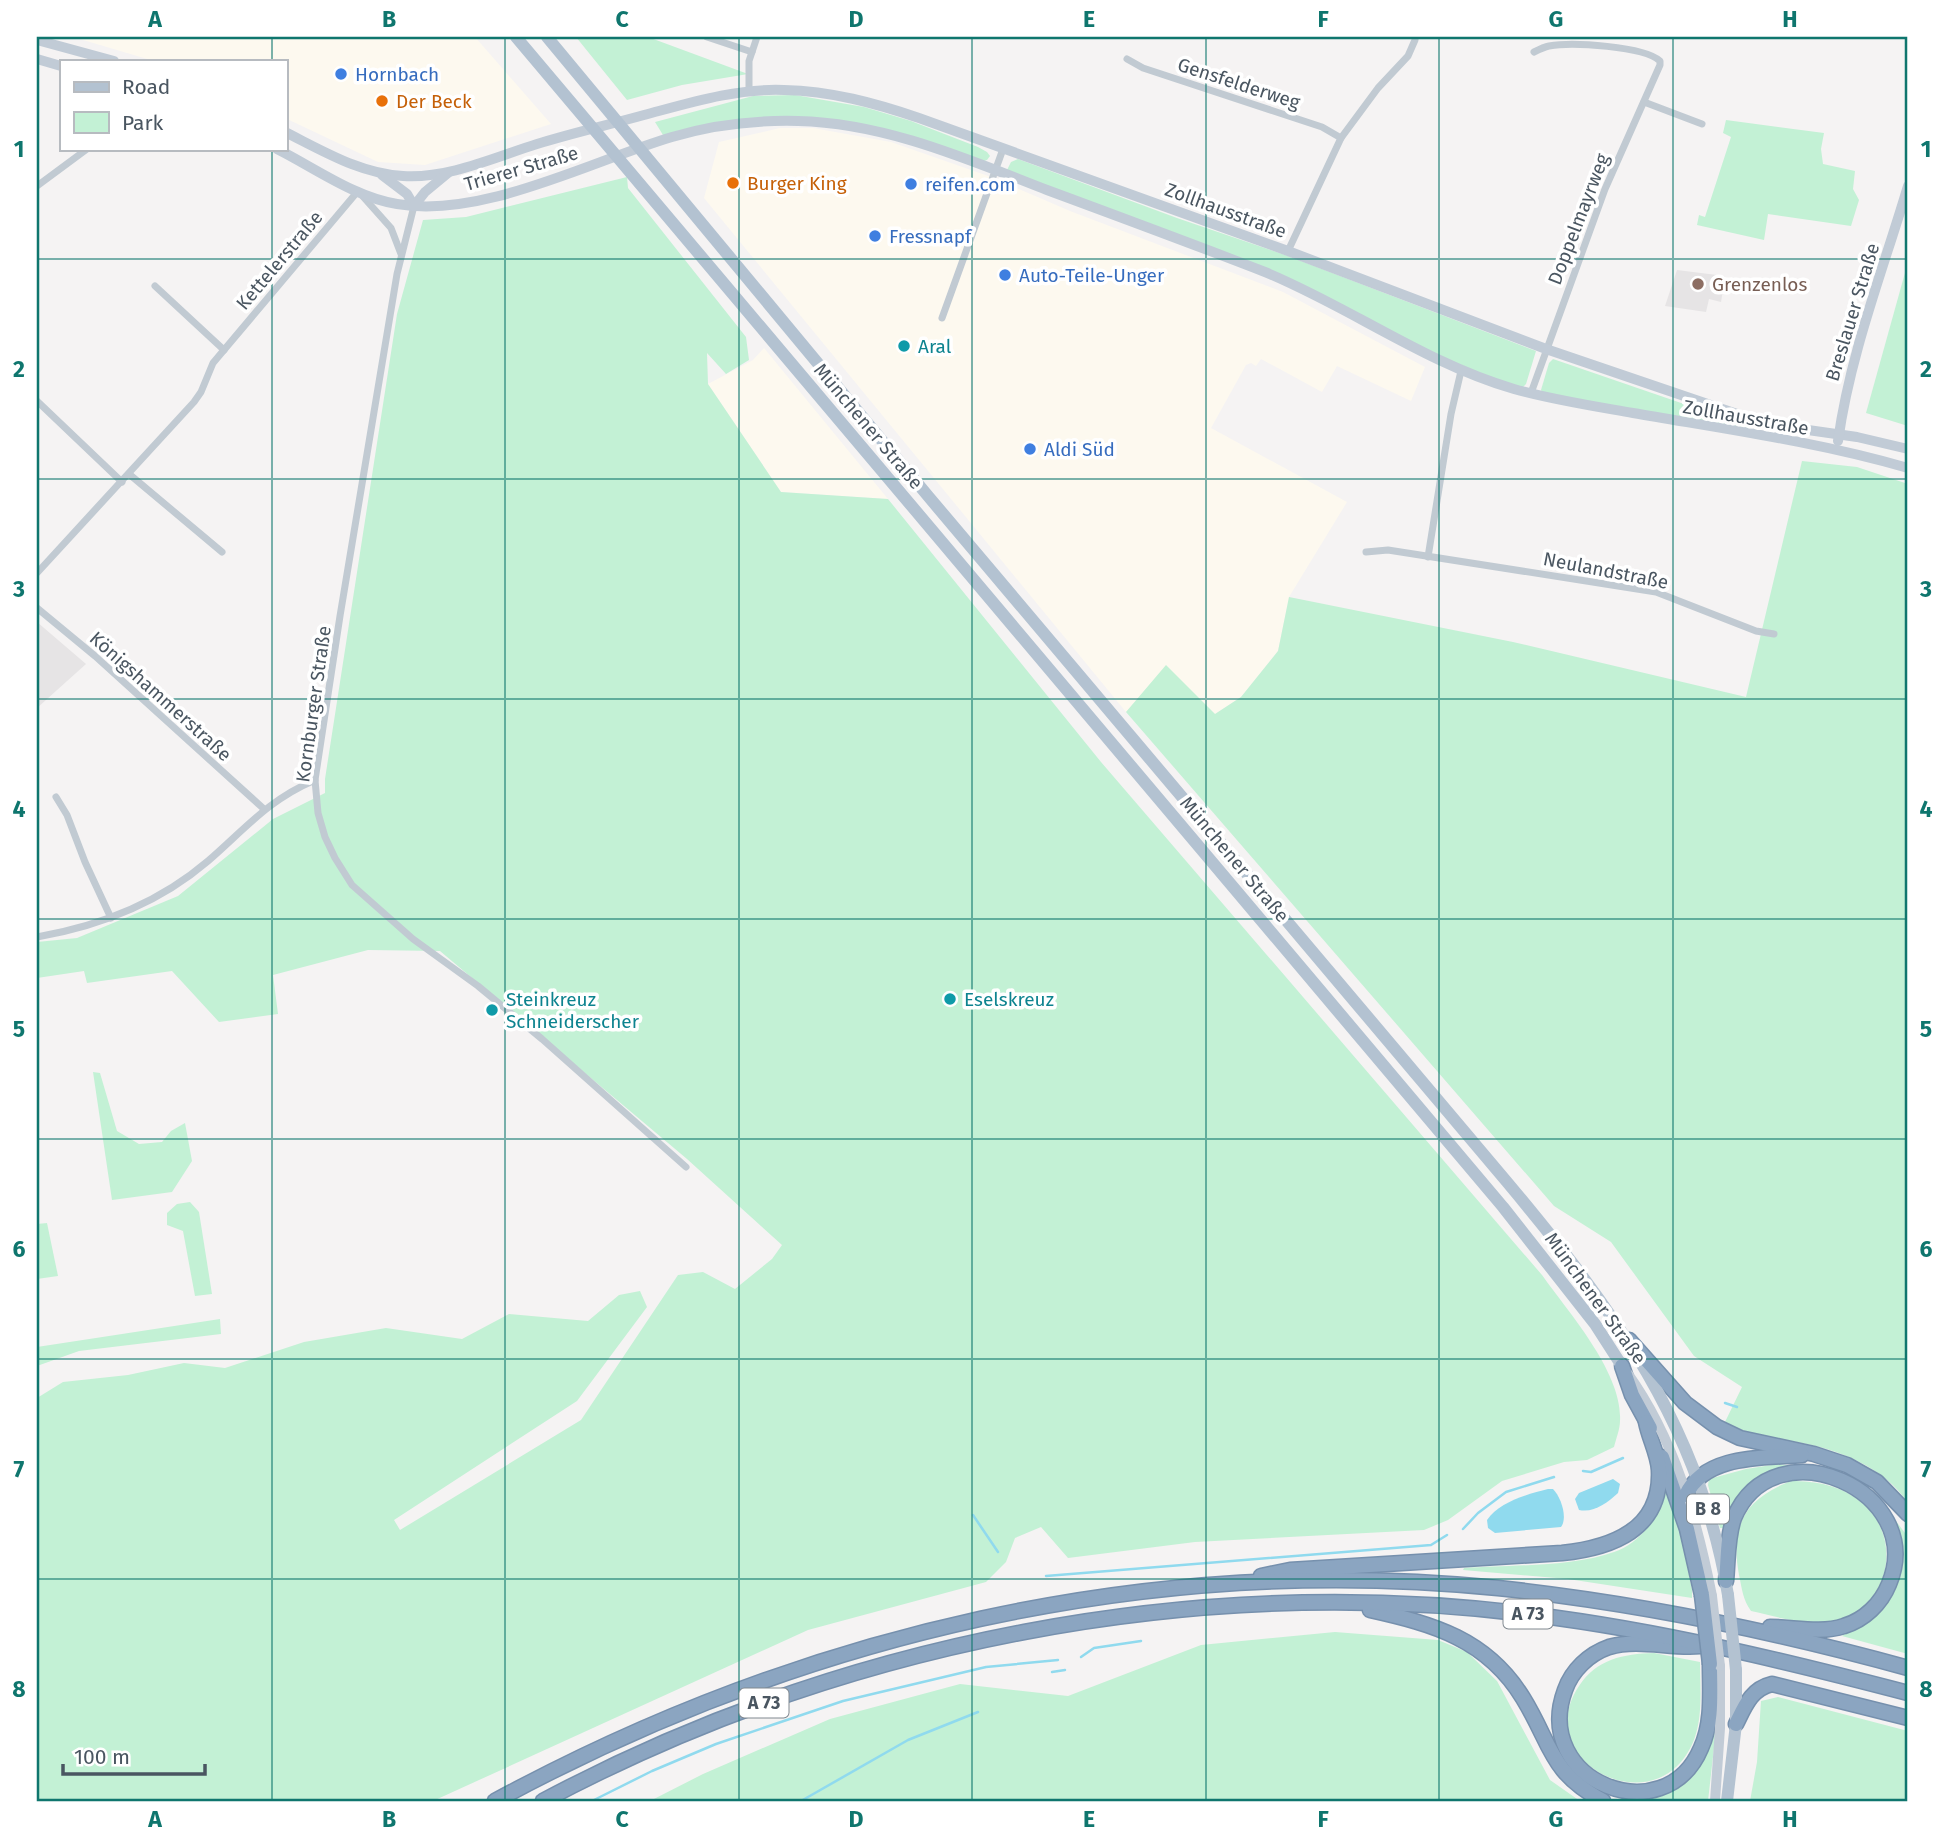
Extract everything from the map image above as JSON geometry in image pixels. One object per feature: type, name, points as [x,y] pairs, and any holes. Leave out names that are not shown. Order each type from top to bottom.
[{"type":"highway","points":[[1629,1340],[1685,1403],[1717,1427],[1750,1440],[1836,1461],[1867,1475],[1884,1488],[1908,1514]]},
{"type":"highway","points":[[1622,1366],[1650,1421],[1687,1529],[1707,1595],[1715,1665],[1709,1716],[1702,1746],[1688,1770],[1671,1782],[1646,1791],[1618,1790],[1587,1776],[1569,1756],[1560,1728],[1560,1703],[1570,1679],[1590,1657],[1609,1647],[1630,1643],[1680,1648],[1712,1645]]},
{"type":"highway","points":[[1212,1586],[1290,1570],[1562,1553],[1600,1548],[1626,1536],[1647,1514],[1658,1486],[1661,1451]]},
{"type":"highway","points":[[1686,1495],[1690,1485],[1714,1468],[1746,1459],[1814,1454]]},
{"type":"highway","points":[[1727,1588],[1732,1526],[1739,1509],[1761,1485],[1784,1474],[1813,1472],[1849,1483],[1874,1502],[1889,1524],[1895,1552],[1893,1575],[1879,1602],[1863,1617],[1827,1630],[1749,1628]]},
{"type":"highway","name":"A 73","points":[[495,1801],[626,1735],[749,1685],[816,1662],[905,1636],[1044,1606],[1140,1592],[1212,1586],[1366,1581],[1495,1588],[1618,1604],[1749,1628],[1908,1668]]},
{"type":"highway","points":[[1342,1603],[1424,1622],[1474,1647],[1497,1665],[1517,1689],[1554,1759],[1568,1778],[1602,1801]]},
{"type":"highway","name":"A 73","points":[[543,1801],[665,1742],[744,1710],[933,1652],[1053,1628],[1209,1608],[1342,1603],[1440,1606],[1524,1614],[1618,1626],[1712,1645],[1908,1693]]},
{"type":"highway","points":[[1736,1724],[1753,1693],[1772,1684],[1908,1718]]},
{"type":"main road","name":"Münchener Straße","points":[[516,37],[1503,1207],[1573,1295],[1622,1366]]},
{"type":"main road","name":"Münchener Straße","points":[[547,37],[911,475],[1540,1222],[1629,1340],[1683,1440],[1713,1524],[1727,1588],[1736,1670],[1736,1724],[1727,1801]]},
{"type":"main road","points":[[37,40],[110,60]]},
{"type":"main road","points":[[37,60],[60,66]]},
{"type":"main road","name":"Zollhausstraße","points":[[593,128],[749,92],[798,90],[853,99],[885,107],[1287,251],[1546,349],[1760,421],[1868,439],[1908,449]]},
{"type":"main road","name":"Zollhausstraße","points":[[617,156],[674,136],[715,128],[781,121],[816,122],[891,135],[996,171],[1283,280],[1461,370],[1531,393],[1837,450],[1908,468]]},
{"type":"main road","name":"Trierer Straße","points":[[287,133],[349,163],[380,173],[407,177],[450,171],[593,128]]},
{"type":"main road","points":[[292,156],[311,157],[314,153],[312,145]]},
{"type":"main road","name":"Trierer Straße","points":[[279,150],[358,191],[390,203],[414,206],[456,205],[482,200],[617,156]]},
{"type":"main road","points":[[380,173],[407,194],[414,206],[425,192],[450,171]]},
{"type":"main road","name":"Breslauer Straße","points":[[1837,450],[1843,405],[1908,186]]},
{"type":"main road","points":[[1758,435],[1760,421]]},
{"type":"main road","points":[[1661,1451],[1686,1495],[1697,1527],[1707,1595]]},
{"type":"main road","points":[[1715,1665],[1720,1718],[1715,1801]]},
{"type":"street","points":[[707,37],[752,52]]},
{"type":"street","points":[[749,92],[748,69],[757,37]]},
{"type":"street","points":[[1287,251],[1341,138],[1378,88],[1408,56],[1415,40]]},
{"type":"street","name":"Doppelmayrweg","points":[[1531,393],[1605,189],[1660,65],[1660,61],[1652,55],[1612,47],[1549,46],[1534,52]]},
{"type":"street","name":"Gensfelderweg","points":[[1127,58],[1143,68],[1322,127],[1341,138]]},
{"type":"street","points":[[1644,102],[1702,124]]},
{"type":"street","points":[[942,318],[1003,149]]},
{"type":"street","points":[[37,187],[86,150]]},
{"type":"street","points":[[358,191],[389,225],[401,254]]},
{"type":"street","name":"Kettelerstraße","points":[[37,573],[194,402],[213,363],[358,191]]},
{"type":"street","name":"Kornburger Straße","points":[[414,206],[401,254],[315,780],[318,813],[325,837],[352,885],[413,939],[478,986],[542,1039],[686,1167]]},
{"type":"street","points":[[155,286],[224,350]]},
{"type":"street","points":[[1428,556],[1451,414],[1461,370]]},
{"type":"street","points":[[37,401],[122,482]]},
{"type":"street","points":[[129,474],[222,552]]},
{"type":"street","name":"Neulandstraße","points":[[1366,552],[1388,550],[1656,592],[1756,631],[1774,634]]},
{"type":"street","name":"Königshammerstraße","points":[[37,608],[95,656],[264,809]]},
{"type":"street","points":[[37,937],[73,930],[111,918],[154,898],[207,862],[264,809],[315,780]]},
{"type":"street","points":[[56,797],[67,815],[111,918]]},
{"type":"shaded area","points":[[73,37],[475,37],[551,124],[425,165],[378,162],[287,119],[287,60],[151,60]]},
{"type":"shaded area","points":[[780,128],[813,128],[891,142],[991,177],[1070,211],[1283,292],[1425,367],[1411,401],[1337,366],[1322,392],[1261,359],[1256,366],[1251,363],[1246,365],[1211,428],[1347,502],[1289,597],[1278,651],[1241,697],[1215,714],[1166,666],[1126,712],[704,198],[719,142]]},
{"type":"shaded area","name":"Grenzenlos","points":[[1677,270],[1725,276],[1721,302],[1709,299],[1706,312],[1665,306]]},
{"type":"shaded area","points":[[764,348],[888,499],[781,492],[708,384],[753,360]]},
{"type":"shaded area","points":[[37,622],[86,664],[37,708]]},
{"type":"green space","points":[[576,37],[648,37],[748,74],[682,85],[627,100]]},
{"type":"green space","points":[[795,95],[864,107],[911,121],[978,147],[990,156],[981,162],[816,119],[663,135],[655,122],[753,96]]},
{"type":"green space","points":[[1726,120],[1824,133],[1821,149],[1823,164],[1855,171],[1853,189],[1859,200],[1851,226],[1768,214],[1764,240],[1697,225],[1699,215],[1705,217],[1731,137],[1723,133]]},
{"type":"green space","points":[[1018,159],[1288,256],[1536,351],[1526,384],[1521,389],[1496,383],[1312,293],[1007,170],[1011,162]]},
{"type":"green space","points":[[627,177],[628,188],[746,337],[749,360],[726,374],[707,353],[708,384],[781,492],[888,499],[1101,762],[1542,1275],[1592,1344],[1613,1383],[1619,1403],[1620,1421],[1614,1447],[1587,1460],[1564,1462],[1502,1481],[1448,1520],[1424,1530],[1195,1542],[1068,1558],[1041,1527],[1015,1538],[1006,1562],[986,1582],[808,1630],[433,1801],[37,1801],[37,1398],[63,1382],[128,1375],[184,1363],[225,1368],[304,1342],[386,1328],[462,1339],[509,1314],[588,1321],[619,1295],[640,1291],[647,1307],[577,1401],[394,1520],[400,1530],[581,1420],[678,1275],[703,1272],[735,1289],[772,1259],[782,1245],[687,1159],[440,951],[368,950],[273,975],[278,1014],[219,1022],[172,971],[87,983],[84,971],[37,978],[37,942],[77,938],[178,896],[273,819],[325,793],[397,314],[423,220],[466,217]]},
{"type":"green space","points":[[1908,262],[1908,426],[1866,413]]},
{"type":"green space","points":[[1553,359],[1751,427],[1752,430],[1544,395],[1541,390],[1549,363]]},
{"type":"green space","points":[[1802,461],[1857,467],[1908,484],[1908,1503],[1886,1479],[1844,1455],[1813,1445],[1751,1433],[1725,1422],[1742,1387],[1694,1356],[1611,1242],[1554,1206],[1126,712],[1166,665],[1215,714],[1241,697],[1278,651],[1289,597],[1513,642],[1746,697]]},
{"type":"green space","points":[[93,1072],[100,1073],[117,1131],[139,1144],[162,1142],[171,1131],[185,1123],[192,1161],[172,1192],[112,1200]]},
{"type":"green space","points":[[190,1202],[199,1212],[212,1294],[195,1296],[183,1231],[167,1225],[167,1213],[177,1204]]},
{"type":"green space","points":[[47,1223],[58,1276],[37,1279],[37,1224]]},
{"type":"green space","points":[[220,1319],[221,1334],[79,1351],[37,1366],[37,1347]]},
{"type":"green space","points":[[1778,1464],[1794,1466],[1771,1475],[1751,1488],[1734,1506],[1723,1528],[1720,1528],[1708,1485],[1709,1479]]},
{"type":"green space","points":[[1791,1481],[1819,1483],[1853,1496],[1874,1516],[1882,1532],[1886,1566],[1881,1583],[1871,1598],[1858,1610],[1841,1619],[1819,1623],[1784,1619],[1751,1611],[1744,1598],[1737,1558],[1739,1528],[1744,1516],[1762,1496]]},
{"type":"green space","points":[[1664,1487],[1678,1521],[1692,1598],[1568,1579],[1463,1570],[1560,1563],[1598,1557],[1619,1550],[1648,1527],[1656,1513]]},
{"type":"green space","points":[[1884,1505],[1908,1537],[1908,1654],[1842,1636],[1867,1623],[1879,1613],[1898,1582],[1901,1546],[1898,1530]]},
{"type":"green space","points":[[1335,1632],[1438,1640],[1467,1652],[1497,1681],[1550,1780],[1580,1801],[650,1801],[703,1774],[830,1719],[960,1684],[1068,1696],[1201,1645]]},
{"type":"green space","points":[[1654,1653],[1700,1662],[1700,1709],[1695,1737],[1678,1765],[1656,1779],[1630,1782],[1605,1776],[1584,1761],[1571,1740],[1568,1714],[1579,1686],[1602,1664],[1621,1657]]},
{"type":"green space","points":[[1778,1697],[1908,1731],[1908,1801],[1750,1801],[1757,1762],[1761,1701]]},
{"type":"green space","points":[[1713,1730],[1716,1730],[1708,1801],[1630,1801],[1664,1791]]},
{"type":"water","points":[[1613,1479],[1620,1484],[1618,1493],[1595,1509],[1579,1510],[1575,1499],[1579,1493]]},
{"type":"water","points":[[1553,1489],[1561,1502],[1564,1518],[1561,1527],[1495,1533],[1488,1528],[1487,1520],[1499,1508],[1523,1496]]},
{"type":"waterway","points":[[1725,1403],[1737,1407]]},
{"type":"waterway","points":[[1583,1471],[1591,1472],[1623,1458]]},
{"type":"waterway","points":[[1463,1529],[1478,1513],[1506,1492],[1554,1477]]},
{"type":"waterway","points":[[973,1515],[998,1552]]},
{"type":"waterway","points":[[1046,1576],[1431,1545],[1447,1535]]},
{"type":"waterway","points":[[1081,1657],[1094,1648],[1141,1641]]},
{"type":"waterway","points":[[592,1801],[652,1771],[716,1744],[843,1701],[986,1667],[1058,1660]]},
{"type":"waterway","points":[[1052,1672],[1065,1670]]},
{"type":"waterway","points":[[801,1801],[908,1740],[978,1712]]},
{"type":"place","name":"Hornbach","points":[[341,74]]},
{"type":"place","name":"Der Beck","points":[[382,101]]},
{"type":"place","name":"Burger King","points":[[733,183]]},
{"type":"place","name":"reifen.com","points":[[911,184]]},
{"type":"place","name":"Fressnapf","points":[[875,236]]},
{"type":"place","name":"Auto-Teile-Unger","points":[[1005,275]]},
{"type":"place","name":"Grenzenlos","points":[[1698,284]]},
{"type":"place","name":"Aral","points":[[904,346]]},
{"type":"place","name":"Aldi Süd","points":[[1030,449]]},
{"type":"place","name":"Eselskreuz","points":[[950,999]]},
{"type":"place","name":"Steinkreuz Schneiderscher","points":[[492,1010]]}]
